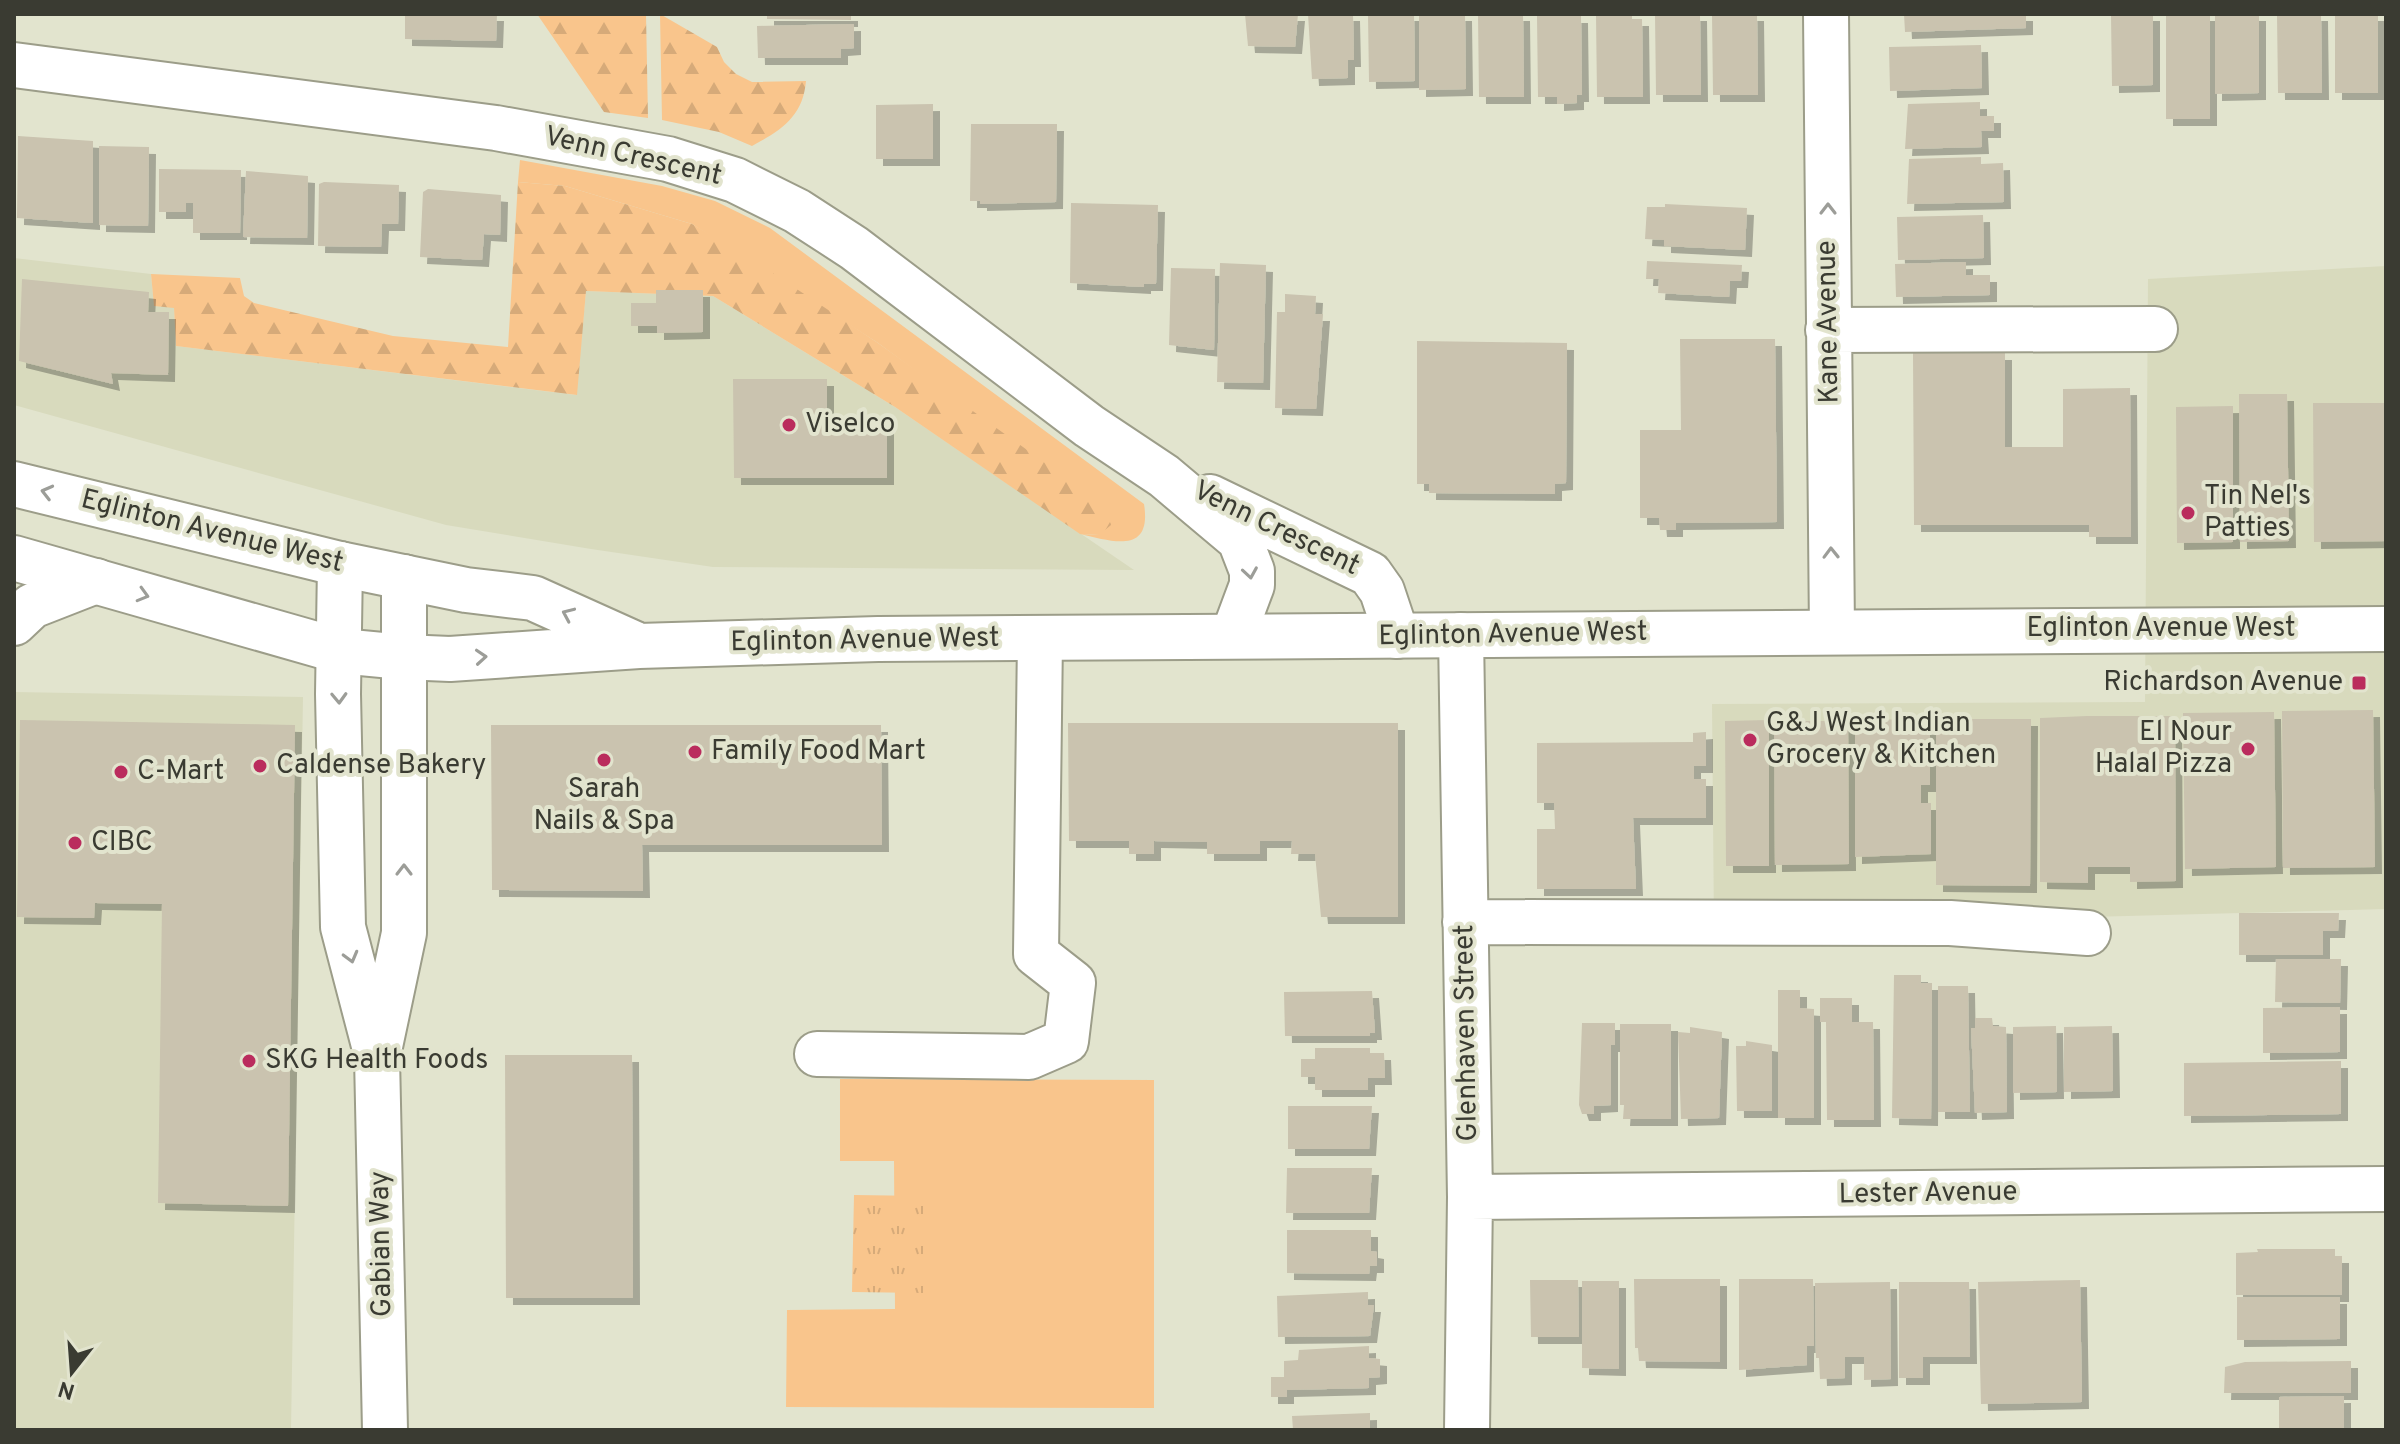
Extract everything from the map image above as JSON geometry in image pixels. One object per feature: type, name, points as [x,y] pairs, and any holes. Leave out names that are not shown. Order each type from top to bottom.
[{"type":"street","name":"Kane Avenue","points":[[1826,14],[1832,631]]},
{"type":"street","name":"Venn Crescent","points":[[14,65],[496,128],[668,159],[735,180],[797,211],[854,248],[1089,426],[1164,476],[1240,540],[1252,571],[1252,585],[1233,636]]},
{"type":"street","points":[[1828,330],[2155,329]]},
{"type":"street","name":"Venn Crescent","points":[[1164,476],[1275,525],[1370,574],[1382,591],[1397,636]]},
{"type":"street","name":"Eglinton Avenue West","points":[[14,484],[340,564],[533,598],[639,646]]},
{"type":"street","name":"Eglinton Avenue West","points":[[14,558],[340,651],[450,659],[639,646],[1040,638],[2386,629]]},
{"type":"street","name":"Gabian Way","points":[[340,564],[343,927],[377,1057],[385,1430]]},
{"type":"street","name":"Gabian Way","points":[[377,1057],[404,933],[404,577]]},
{"type":"street","points":[[14,623],[32,606],[96,581]]},
{"type":"street","name":"Glenhaven Street","points":[[1461,635],[1470,1197],[1467,1430]]},
{"type":"street","points":[[817,1054],[1029,1057],[1066,1041],[1073,983],[1036,954],[1040,638]]},
{"type":"street","points":[[1465,922],[1950,923],[2088,933]]},
{"type":"street","name":"Lester Avenue","points":[[1470,1197],[2386,1189]]},
{"type":"shaded area","points":[[14,258],[151,274],[154,306],[174,307],[176,346],[576,395],[586,291],[713,296],[895,407],[1134,570],[713,567],[446,525],[14,405]]},
{"type":"shaded area","points":[[2386,266],[2386,909],[1714,927],[1712,704],[2145,702],[2148,279]]},
{"type":"shaded area","points":[[14,692],[303,697],[291,1430],[14,1430]]},
{"type":"green space","points":[[537,14],[646,14],[648,118],[604,112]]},
{"type":"green space","points":[[660,14],[717,47],[724,62],[736,74],[752,82],[806,81],[796,113],[773,134],[752,146],[719,132],[662,120]]},
{"type":"green space","points":[[520,160],[662,186],[715,201],[770,228],[1144,504],[1142,531],[1128,541],[1080,534],[1099,535],[966,408],[878,343],[692,224],[565,186],[518,182]]},
{"type":"green space","points":[[518,182],[565,186],[692,224],[750,258],[878,343],[1108,508],[1111,525],[1099,535],[1080,534],[895,407],[713,296],[586,291],[577,395],[176,346],[174,308],[154,306],[151,274],[240,278],[244,296],[254,303],[393,336],[508,347]]},
{"type":"green space","points":[[840,1079],[1154,1080],[1154,1408],[786,1407],[787,1310],[895,1309],[894,1161],[840,1161]]},
{"type":"green space","points":[[854,1195],[925,1196],[923,1293],[852,1292]]},
{"type":"building","points":[[405,14],[497,14],[496,41],[405,39]]},
{"type":"building","points":[[767,14],[851,14],[851,20],[767,19]]},
{"type":"building","points":[[1245,14],[1298,14],[1295,47],[1248,46]]},
{"type":"building","points":[[1308,14],[1353,14],[1354,60],[1348,60],[1348,78],[1312,79]]},
{"type":"building","points":[[1368,14],[1414,14],[1415,81],[1369,82]]},
{"type":"building","points":[[1419,14],[1465,14],[1466,89],[1419,90]]},
{"type":"building","points":[[1478,14],[1523,14],[1524,97],[1479,97]]},
{"type":"building","points":[[1655,14],[1700,14],[1701,95],[1656,95]]},
{"type":"building","points":[[1712,14],[1757,14],[1758,95],[1713,95]]},
{"type":"building","points":[[1904,14],[2026,14],[2026,28],[1905,32]]},
{"type":"building","points":[[2111,14],[2153,14],[2153,85],[2112,86]]},
{"type":"building","points":[[2166,14],[2210,14],[2210,119],[2166,119]]},
{"type":"building","points":[[2215,14],[2259,14],[2259,93],[2215,94]]},
{"type":"building","points":[[2277,14],[2321,14],[2322,93],[2278,93]]},
{"type":"building","points":[[2335,14],[2378,14],[2378,93],[2335,93]]},
{"type":"building","points":[[1596,15],[1632,15],[1632,19],[1642,19],[1643,97],[1597,97]]},
{"type":"building","points":[[1537,16],[1581,16],[1582,95],[1577,95],[1577,103],[1557,104],[1557,97],[1538,97]]},
{"type":"building","points":[[854,24],[854,48],[841,49],[841,58],[758,58],[757,26]]},
{"type":"building","points":[[1981,45],[1982,88],[1890,91],[1889,47]]},
{"type":"building","points":[[1980,102],[1980,116],[1994,116],[1994,131],[1981,131],[1982,147],[1905,149],[1908,104]]},
{"type":"building","points":[[933,104],[933,159],[876,159],[876,105]]},
{"type":"building","points":[[971,124],[1057,124],[1056,202],[980,204],[980,201],[970,201]]},
{"type":"building","points":[[18,136],[93,141],[93,223],[17,218]]},
{"type":"building","points":[[99,146],[149,147],[148,226],[99,225]]},
{"type":"building","points":[[1981,157],[1981,164],[2003,163],[2004,202],[1907,204],[1909,159]]},
{"type":"building","points":[[159,169],[241,170],[240,233],[193,233],[193,203],[186,203],[186,212],[159,212]]},
{"type":"building","points":[[246,171],[308,176],[307,238],[243,237]]},
{"type":"building","points":[[319,184],[399,185],[398,224],[382,224],[381,247],[318,246]]},
{"type":"building","points":[[428,189],[501,195],[500,235],[484,234],[482,260],[420,257],[423,192]]},
{"type":"building","points":[[1071,203],[1158,205],[1156,284],[1144,284],[1144,287],[1070,283]]},
{"type":"building","points":[[1665,204],[1747,208],[1745,250],[1664,246],[1664,240],[1645,239],[1647,207],[1665,207]]},
{"type":"building","points":[[1983,215],[1984,258],[1898,260],[1897,217]]},
{"type":"building","points":[[1647,261],[1742,265],[1741,281],[1730,281],[1729,297],[1658,293],[1659,279],[1646,279]]},
{"type":"building","points":[[1966,262],[1966,275],[1990,275],[1990,295],[1896,297],[1895,264]]},
{"type":"building","points":[[1220,263],[1266,265],[1263,383],[1217,382]]},
{"type":"building","points":[[1171,268],[1215,269],[1214,350],[1169,345]]},
{"type":"building","points":[[22,279],[149,292],[148,312],[169,312],[168,375],[111,373],[113,384],[19,361]]},
{"type":"building","points":[[656,290],[703,290],[703,332],[657,333],[657,326],[631,326],[631,303],[656,303]]},
{"type":"building","points":[[1285,294],[1316,296],[1315,314],[1323,314],[1316,409],[1275,408],[1277,312],[1285,312]]},
{"type":"building","points":[[1680,339],[1775,339],[1777,522],[1676,523],[1676,530],[1660,530],[1659,518],[1640,518],[1640,430],[1681,430]]},
{"type":"building","points":[[1417,341],[1567,343],[1566,483],[1555,484],[1555,494],[1429,493],[1429,484],[1417,484]]},
{"type":"building","points":[[1913,353],[2005,353],[2005,447],[2063,447],[2063,389],[2130,388],[2131,537],[2089,537],[2089,525],[1914,525]]},
{"type":"building","points":[[733,379],[827,379],[827,419],[887,419],[887,478],[734,478]]},
{"type":"building","points":[[2239,394],[2287,394],[2289,541],[2240,542]]},
{"type":"building","points":[[2313,403],[2386,403],[2386,541],[2314,542]]},
{"type":"building","points":[[2233,406],[2233,542],[2177,543],[2176,407]]},
{"type":"building","points":[[2373,710],[2375,867],[2283,868],[2282,711]]},
{"type":"building","points":[[2274,712],[2276,867],[2185,869],[2183,713]]},
{"type":"building","points":[[2175,716],[2176,881],[2130,882],[2130,867],[2088,867],[2088,883],[2040,882],[2040,718]]},
{"type":"building","points":[[1930,719],[1930,785],[1921,785],[1921,803],[1931,803],[1931,854],[1855,857],[1855,720]]},
{"type":"building","points":[[1936,719],[2031,719],[2030,886],[1936,885]]},
{"type":"building","points":[[20,720],[295,725],[288,1206],[158,1203],[162,904],[95,903],[94,918],[17,917]]},
{"type":"building","points":[[1769,720],[1769,866],[1726,866],[1725,721]]},
{"type":"building","points":[[1774,721],[1848,721],[1849,864],[1775,865]]},
{"type":"building","points":[[1068,723],[1398,723],[1398,917],[1321,917],[1315,854],[1291,854],[1292,841],[1260,841],[1260,854],[1207,854],[1207,842],[1154,841],[1154,854],[1129,854],[1129,841],[1069,841]]},
{"type":"building","points":[[491,725],[881,725],[882,845],[642,845],[643,891],[492,890]]},
{"type":"building","points":[[1706,732],[1706,766],[1694,766],[1694,779],[1706,779],[1706,818],[1633,818],[1636,889],[1537,889],[1537,829],[1555,829],[1554,803],[1537,803],[1537,743],[1693,742],[1693,733]]},
{"type":"building","points":[[2239,913],[2339,913],[2338,931],[2323,931],[2323,955],[2239,955]]},
{"type":"building","points":[[2276,959],[2341,959],[2340,1003],[2275,1002]]},
{"type":"building","points":[[1894,975],[1921,975],[1921,983],[1932,983],[1931,1119],[1892,1118]]},
{"type":"building","points":[[1938,986],[1968,986],[1970,1112],[1938,1112]]},
{"type":"building","points":[[1778,990],[1800,990],[1800,1008],[1814,1009],[1814,1118],[1778,1118]]},
{"type":"building","points":[[1372,991],[1375,1033],[1370,1033],[1370,1036],[1285,1036],[1284,992]]},
{"type":"building","points":[[1820,998],[1852,998],[1852,1022],[1873,1022],[1874,1120],[1827,1120],[1826,1022],[1820,1022]]},
{"type":"building","points":[[2340,1007],[2340,1052],[2263,1053],[2263,1008]]},
{"type":"building","points":[[1975,1018],[1992,1018],[1993,1026],[2006,1027],[2007,1112],[1975,1113],[1971,1028],[1975,1028]]},
{"type":"building","points":[[1582,1023],[1615,1023],[1615,1045],[1611,1045],[1611,1105],[1594,1106],[1594,1114],[1582,1114],[1579,1105]]},
{"type":"building","points":[[1620,1024],[1671,1024],[1671,1119],[1623,1119],[1624,1105],[1620,1105]]},
{"type":"building","points":[[2056,1026],[2057,1092],[2013,1093],[2013,1027]]},
{"type":"building","points":[[2112,1026],[2113,1091],[2064,1092],[2064,1027]]},
{"type":"building","points":[[1690,1027],[1722,1032],[1719,1118],[1681,1119],[1678,1032],[1690,1033]]},
{"type":"building","points":[[1746,1041],[1772,1045],[1772,1111],[1737,1111],[1736,1046],[1746,1046]]},
{"type":"building","points":[[1315,1048],[1370,1048],[1370,1053],[1384,1053],[1385,1078],[1368,1078],[1368,1090],[1315,1090],[1315,1077],[1301,1077],[1301,1059],[1315,1059]]},
{"type":"building","points":[[505,1055],[632,1055],[633,1298],[506,1298]]},
{"type":"building","points":[[2341,1061],[2341,1114],[2184,1116],[2184,1063]]},
{"type":"building","points":[[1288,1106],[1372,1106],[1369,1149],[1288,1149]]},
{"type":"building","points":[[1287,1168],[1372,1168],[1369,1213],[1286,1213]]},
{"type":"building","points":[[1287,1230],[1371,1230],[1371,1251],[1377,1252],[1377,1266],[1370,1266],[1369,1274],[1287,1273]]},
{"type":"building","points":[[2257,1249],[2335,1249],[2335,1256],[2342,1256],[2342,1295],[2236,1295],[2236,1253],[2258,1252]]},
{"type":"building","points":[[1634,1279],[1720,1279],[1720,1362],[1639,1361],[1638,1348],[1635,1348]]},
{"type":"building","points":[[1739,1279],[1813,1279],[1814,1346],[1807,1346],[1807,1365],[1739,1370]]},
{"type":"building","points":[[1530,1280],[1578,1280],[1579,1337],[1531,1337]]},
{"type":"building","points":[[2080,1280],[2082,1402],[1981,1404],[1978,1282]]},
{"type":"building","points":[[1582,1281],[1619,1281],[1619,1369],[1582,1368]]},
{"type":"building","points":[[1890,1282],[1891,1379],[1864,1380],[1864,1357],[1845,1357],[1845,1378],[1820,1379],[1819,1358],[1816,1358],[1815,1283]]},
{"type":"building","points":[[1899,1282],[1969,1282],[1970,1357],[1923,1357],[1923,1378],[1899,1378]]},
{"type":"building","points":[[1368,1292],[1368,1305],[1374,1305],[1370,1336],[1278,1337],[1277,1296]]},
{"type":"building","points":[[2237,1297],[2340,1297],[2340,1339],[2237,1340]]},
{"type":"building","points":[[1369,1346],[1369,1358],[1380,1359],[1380,1377],[1369,1378],[1369,1388],[1287,1390],[1287,1397],[1271,1397],[1271,1377],[1284,1377],[1284,1361],[1298,1360],[1299,1350]]},
{"type":"building","points":[[2351,1361],[2351,1393],[2224,1393],[2225,1367],[2245,1362]]},
{"type":"building","points":[[2344,1396],[2344,1430],[2279,1430],[2279,1397]]},
{"type":"building","points":[[1370,1413],[1370,1430],[1293,1430],[1292,1416]]},
{"type":"place","name":"Viselco","points":[[789,425]]},
{"type":"place","name":"Tin Nel's Patties","points":[[2188,513]]},
{"type":"place","name":"Richardson Avenue","points":[[2359,683]]},
{"type":"place","name":"G&J West Indian Grocery & Kitchen","points":[[1750,740]]},
{"type":"place","name":"El Nour Halal Pizza","points":[[2248,749]]},
{"type":"place","name":"Family Food Mart","points":[[695,752]]},
{"type":"place","name":"Sarah Nails & Spa","points":[[604,760]]},
{"type":"place","name":"Caldense Bakery","points":[[260,766]]},
{"type":"place","name":"C-Mart","points":[[121,772]]},
{"type":"place","name":"CIBC","points":[[75,843]]},
{"type":"place","name":"SKG Health Foods","points":[[249,1061]]}]
